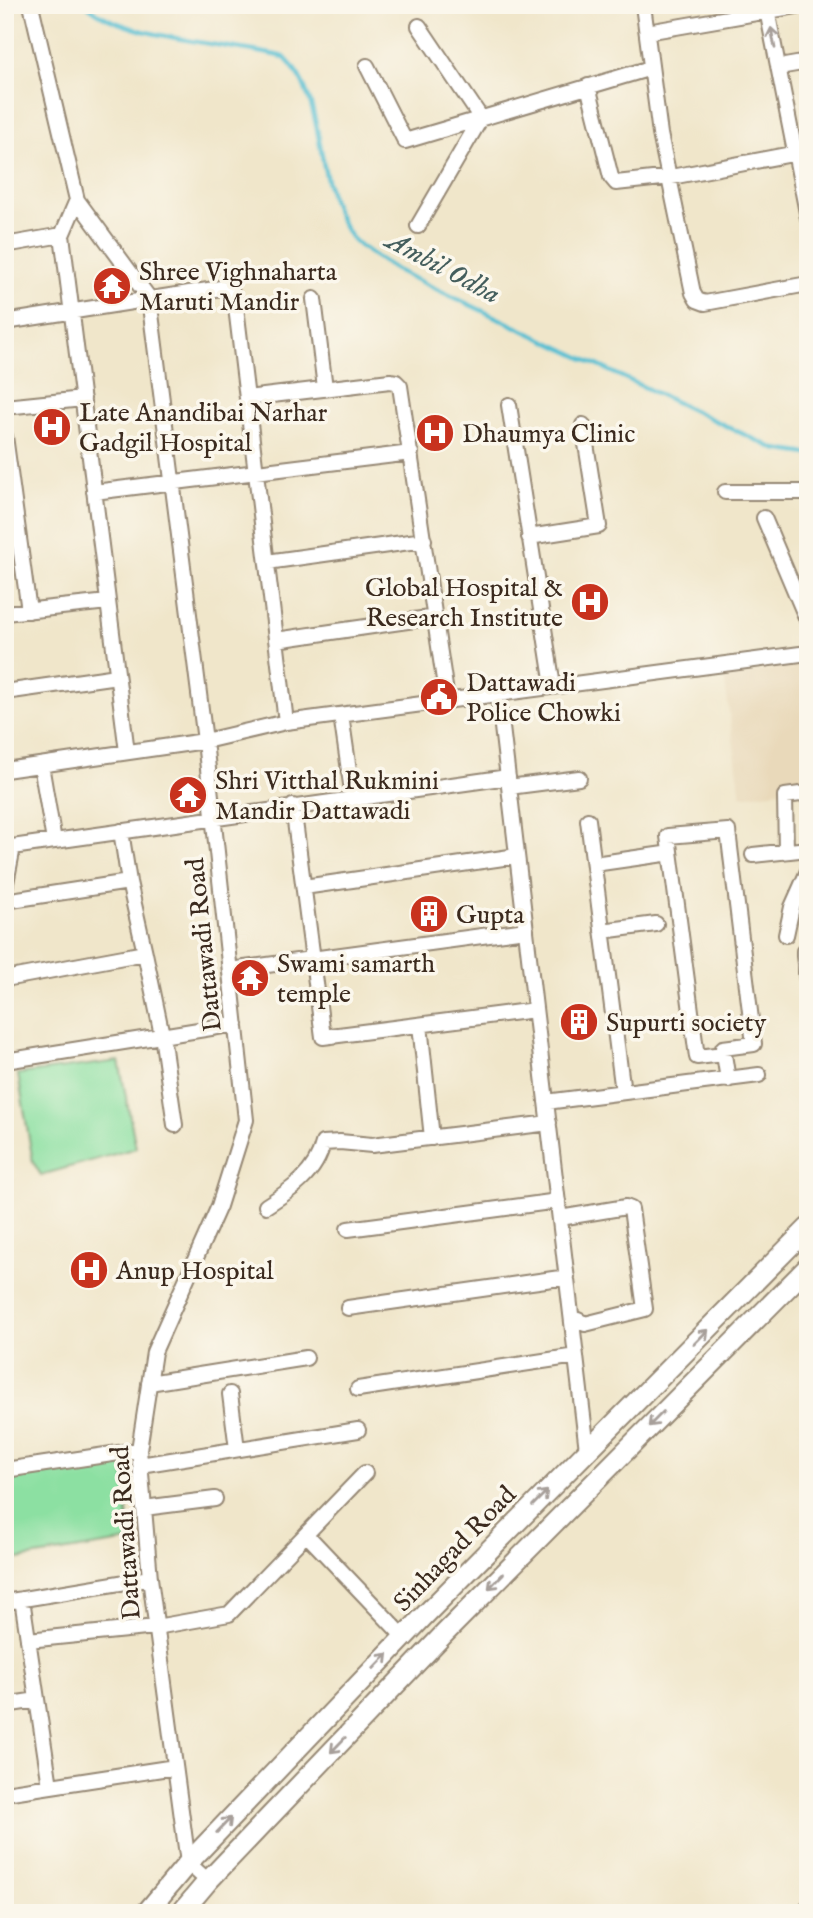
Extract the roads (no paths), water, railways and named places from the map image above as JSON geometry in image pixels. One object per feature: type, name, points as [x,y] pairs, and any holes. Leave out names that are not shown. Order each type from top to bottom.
[{"type":"main road","name":"Sinhagad Road","points":[[144,1912],[404,1637],[808,1228]]},
{"type":"main road","name":"Sinhagad Road","points":[[181,1913],[208,1881],[445,1633],[808,1266]]},
{"type":"street","name":"Dattawadi Road","points":[[31,5],[76,200],[149,298],[214,817],[246,1120],[219,1206],[154,1352],[140,1457],[150,1578],[188,1863]]},
{"type":"street","points":[[643,5],[660,134],[693,293],[697,300],[705,303],[808,284]]},
{"type":"street","points":[[647,32],[767,8],[803,5]]},
{"type":"street","points":[[767,8],[779,67],[802,152],[808,218]]},
{"type":"street","points":[[419,26],[481,118]]},
{"type":"street","points":[[779,67],[808,62]]},
{"type":"street","points":[[367,66],[405,141],[651,68]]},
{"type":"street","points":[[588,86],[611,177],[616,183],[670,177],[802,152]]},
{"type":"street","points":[[418,226],[481,118]]},
{"type":"street","points":[[76,200],[62,235],[127,752]]},
{"type":"street","points":[[5,244],[62,235]]},
{"type":"street","points":[[5,322],[221,288],[231,291],[235,299],[286,722]]},
{"type":"street","points":[[314,299],[325,388]]},
{"type":"street","points":[[247,398],[390,381],[400,386],[447,700]]},
{"type":"street","points":[[5,407],[83,399]]},
{"type":"street","points":[[509,405],[553,686]]},
{"type":"street","points":[[529,537],[599,526],[583,425]]},
{"type":"street","points":[[5,436],[29,611]]},
{"type":"street","points":[[94,492],[411,453]]},
{"type":"street","points":[[725,492],[808,492]]},
{"type":"street","points":[[764,518],[808,622]]},
{"type":"street","points":[[267,562],[424,540]]},
{"type":"street","points":[[5,613],[108,601]]},
{"type":"street","points":[[276,640],[436,617]]},
{"type":"street","points":[[5,770],[205,741],[286,722],[808,653]]},
{"type":"street","points":[[5,692],[117,676]]},
{"type":"street","points":[[498,693],[587,1451]]},
{"type":"street","points":[[341,715],[353,798]]},
{"type":"street","points":[[41,765],[54,841]]},
{"type":"street","points":[[5,888],[9,847],[353,798],[508,782],[579,778]]},
{"type":"street","points":[[786,851],[785,796],[808,793]]},
{"type":"street","points":[[293,806],[323,1037],[535,1010]]},
{"type":"street","points":[[588,820],[623,1092]]},
{"type":"street","points":[[121,831],[129,882],[162,1035],[175,1125]]},
{"type":"street","points":[[724,1054],[697,1056],[668,836],[728,831],[754,1044],[723,1048],[724,1054],[728,1080]]},
{"type":"street","points":[[753,855],[808,849]]},
{"type":"street","points":[[594,864],[664,854]]},
{"type":"street","points":[[304,887],[517,856]]},
{"type":"street","points":[[786,935],[792,907],[808,872]]},
{"type":"street","points":[[5,901],[129,882]]},
{"type":"street","points":[[602,931],[656,924]]},
{"type":"street","points":[[230,970],[526,930]]},
{"type":"street","points":[[808,947],[804,951],[808,989]]},
{"type":"street","points":[[5,979],[145,953]]},
{"type":"street","points":[[5,1061],[236,1024]]},
{"type":"street","points":[[420,1024],[432,1138]]},
{"type":"street","points":[[546,1102],[760,1075]]},
{"type":"street","points":[[266,1206],[294,1189],[313,1168],[323,1143],[372,1145],[549,1123]]},
{"type":"street","points":[[348,1229],[558,1201]]},
{"type":"street","points":[[560,1218],[626,1207],[631,1209],[645,1309],[585,1324],[578,1320],[572,1321]]},
{"type":"street","points":[[348,1308],[567,1277]]},
{"type":"street","points":[[358,1390],[576,1356]]},
{"type":"street","points":[[149,1383],[306,1358]]},
{"type":"street","points":[[230,1394],[237,1449]]},
{"type":"street","points":[[5,1470],[237,1449],[358,1430]]},
{"type":"street","points":[[28,1640],[156,1627],[229,1614],[365,1473]]},
{"type":"street","points":[[144,1508],[215,1499]]},
{"type":"street","points":[[306,1534],[404,1637]]},
{"type":"street","points":[[5,1602],[150,1578]]},
{"type":"street","points":[[22,1599],[50,1786]]},
{"type":"street","points":[[5,1705],[37,1700]]},
{"type":"street","points":[[5,1793],[175,1767]]},
{"type":"street","points":[[188,1863],[208,1881]]},
{"type":"street","points":[[803,1913],[808,1907]]},
{"type":"waterway","name":"Ambil Odha","points":[[87,5],[126,26],[152,33],[284,57],[299,76],[309,97],[325,171],[339,218],[356,243],[396,270],[775,449],[808,454]]},
{"type":"place","name":"Shree Vighnaharta Maruti Mandir","points":[[112,286]]},
{"type":"place","name":"Late Anandibai Narhar Gadgil Hospital","points":[[52,427]]},
{"type":"place","name":"Dhaumya Clinic","points":[[435,433]]},
{"type":"place","name":"Global Hospital & Research Institute","points":[[590,602]]},
{"type":"place","name":"Dattawadi Police Chowki","points":[[439,697]]},
{"type":"place","name":"Shri Vitthal Rukmini Mandir Dattawadi","points":[[188,795]]},
{"type":"place","name":"Gupta","points":[[429,914]]},
{"type":"place","name":"Swami samarth temple","points":[[250,978]]},
{"type":"place","name":"Supurti society","points":[[579,1022]]},
{"type":"place","name":"Anup Hospital","points":[[89,1270]]}]
